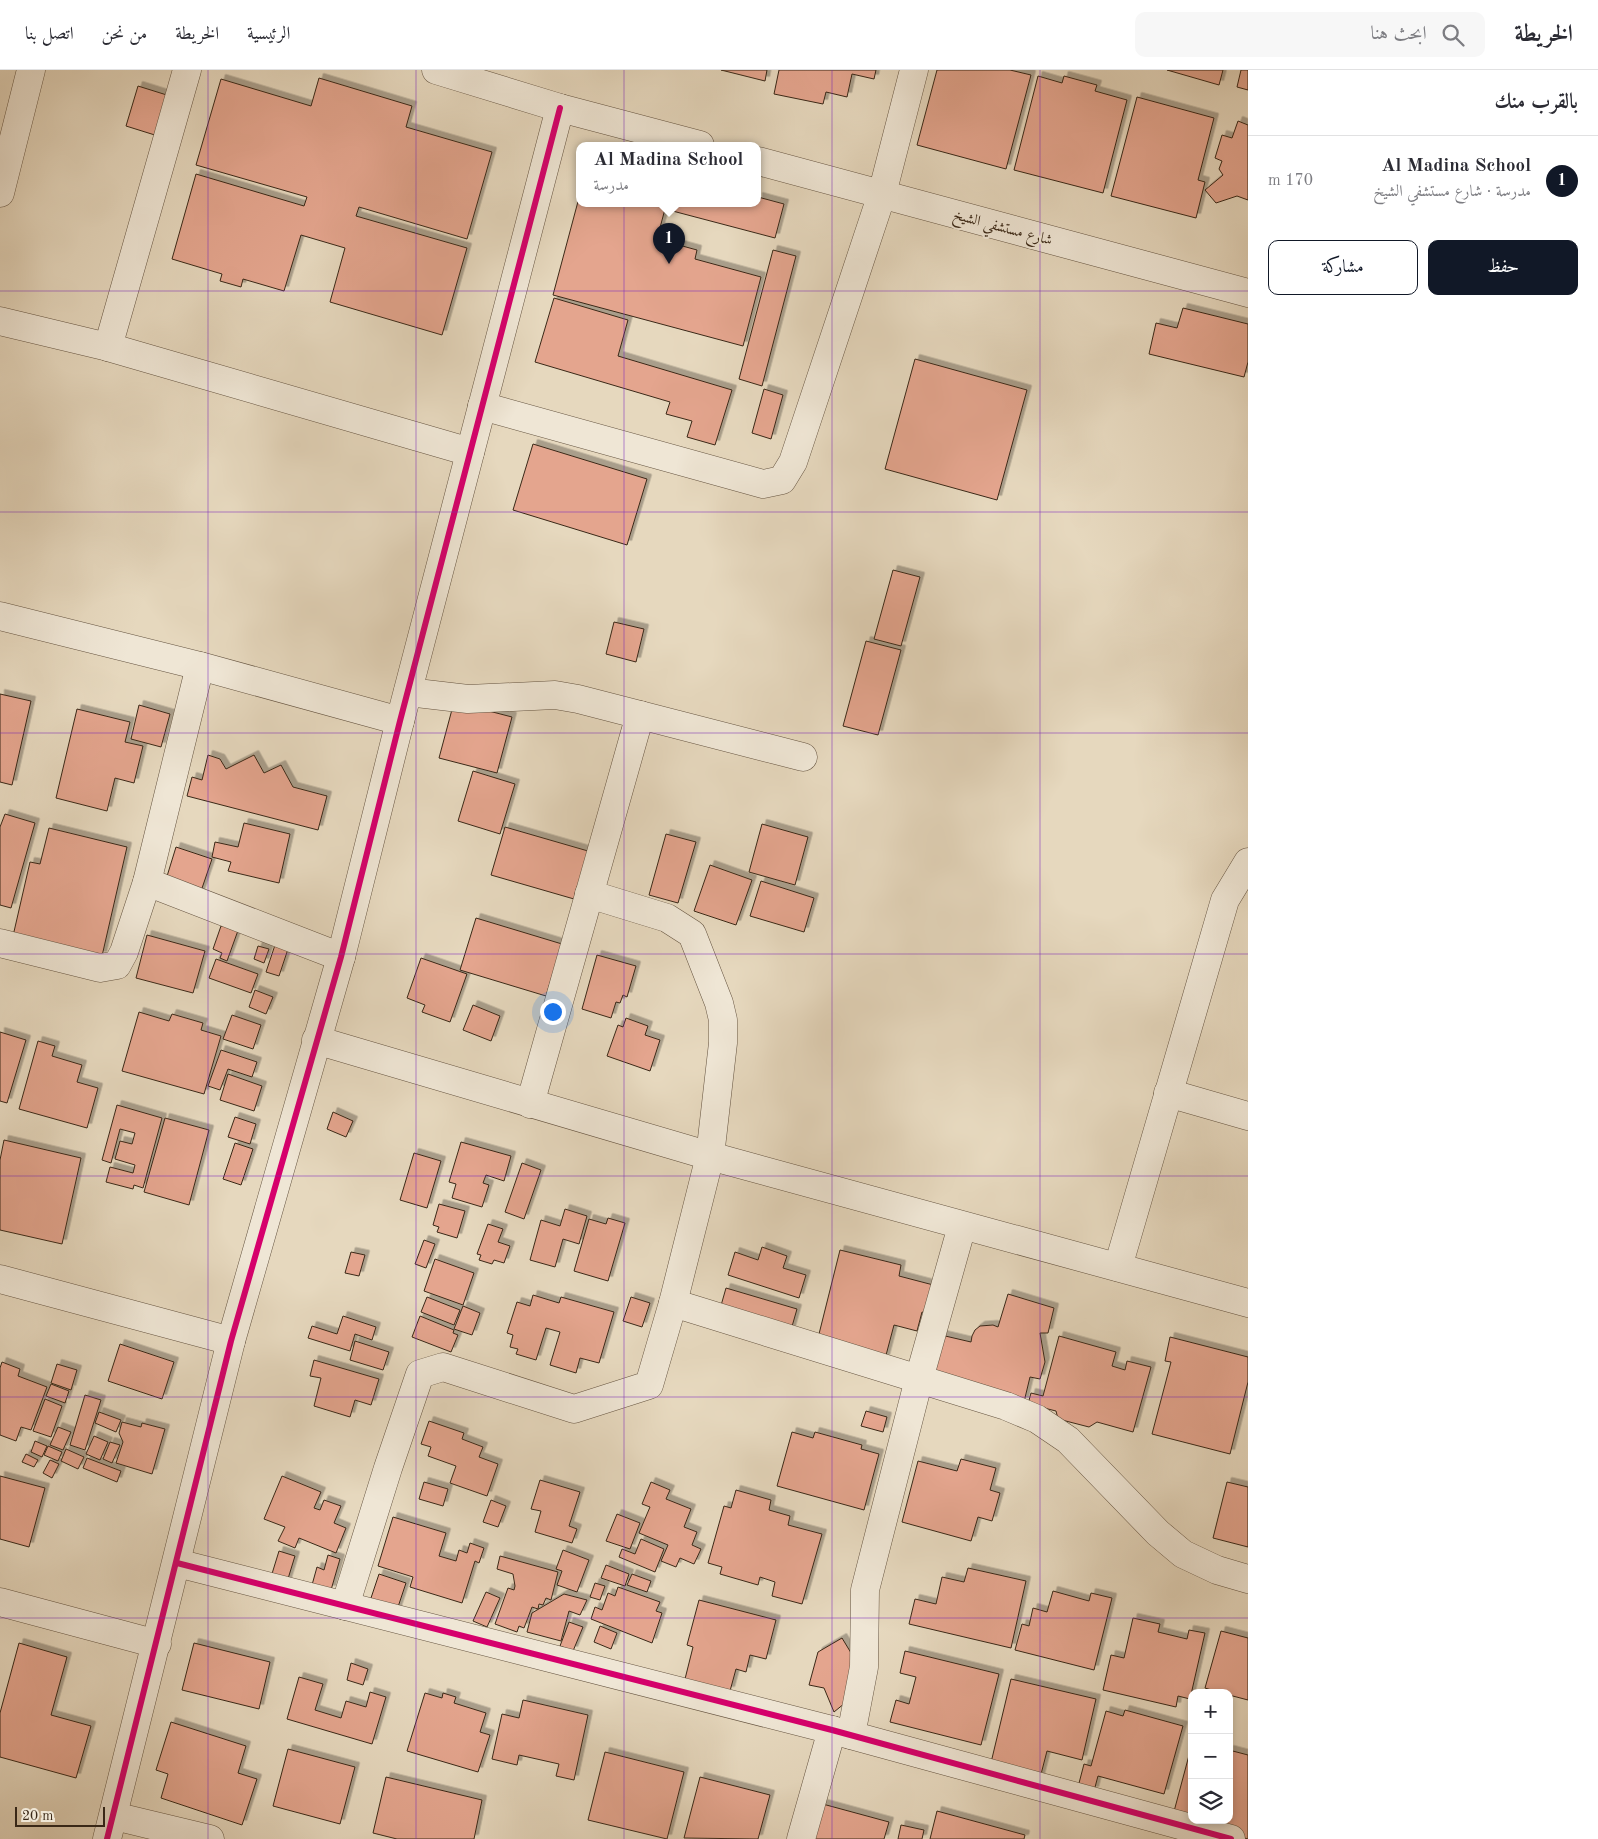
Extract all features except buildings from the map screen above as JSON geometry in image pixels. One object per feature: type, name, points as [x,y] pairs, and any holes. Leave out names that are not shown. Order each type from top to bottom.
[{"type":"street","points":[[0,193],[31,70]]},
{"type":"street","points":[[108,348],[187,70]]},
{"type":"street","points":[[436,70],[560,108],[689,142]]},
{"type":"street","points":[[482,406],[764,484],[782,480],[793,462],[882,194],[914,70]]},
{"type":"street","points":[[210,1839],[111,1828],[231,1341],[341,957],[400,721],[560,108]]},
{"type":"street","name":"شارع مستشفي الشيخ","points":[[761,162],[1248,293]]},
{"type":"street","points":[[0,321],[108,348],[470,452]]},
{"type":"street","points":[[0,616],[200,666],[400,721]]},
{"type":"street","points":[[0,942],[100,968],[117,965],[124,952],[147,882],[200,666]]},
{"type":"street","points":[[408,692],[468,699],[555,695],[803,757]]},
{"type":"street","points":[[530,1104],[640,715]]},
{"type":"street","points":[[1118,1266],[1225,900],[1248,862]]},
{"type":"street","points":[[147,882],[341,957]]},
{"type":"street","points":[[345,1606],[420,1374],[443,1367],[574,1409],[649,1385],[673,1303],[710,1156],[723,1043],[723,1020],[719,1003],[692,934],[667,918],[589,894]]},
{"type":"street","points":[[316,1040],[710,1156],[1248,1303]]},
{"type":"street","points":[[1168,1093],[1248,1116]]},
{"type":"street","points":[[801,1839],[864,1667],[865,1590],[919,1379],[962,1226]]},
{"type":"street","points":[[0,1279],[231,1341]]},
{"type":"street","points":[[673,1303],[1006,1406],[1037,1419],[1068,1440],[1158,1533],[1184,1554],[1217,1570],[1248,1578]]},
{"type":"street","points":[[177,1563],[841,1732],[1231,1839]]},
{"type":"street","points":[[0,1602],[157,1644]]},
{"type":"cycle path","points":[[107,1839],[231,1341],[341,957],[400,721],[560,108]]},
{"type":"cycle path","points":[[177,1563],[832,1730],[1231,1839]]},
{"type":"place","name":"Al Madina School","points":[[669,264]]}]
